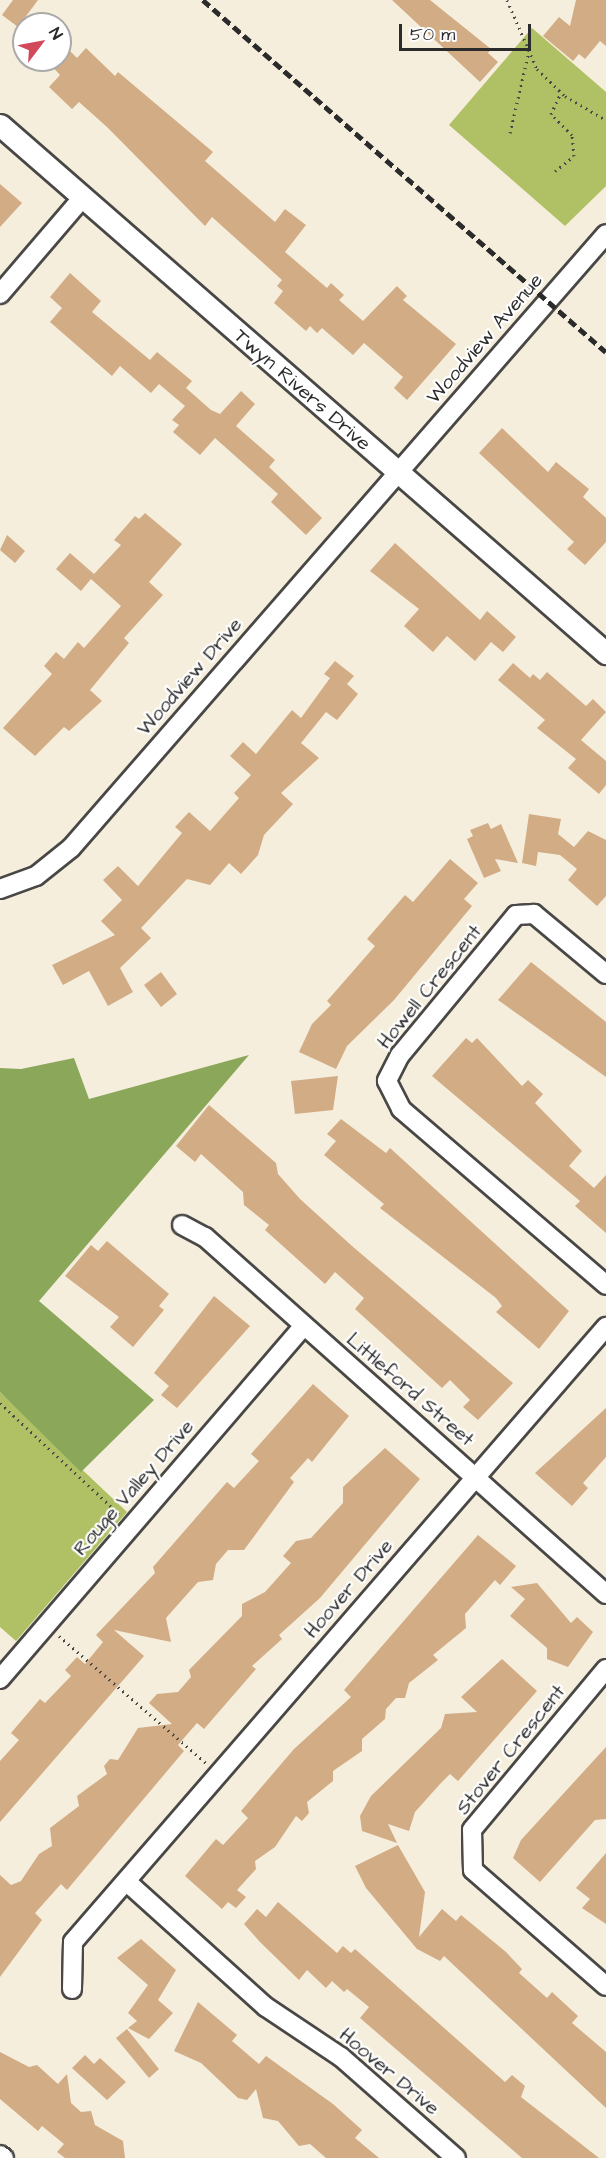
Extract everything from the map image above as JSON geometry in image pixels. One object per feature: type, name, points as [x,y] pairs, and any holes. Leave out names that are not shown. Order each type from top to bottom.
[{"type":"street","name":"Twyn Rivers Drive","points":[[0,125],[606,653]]},
{"type":"street","points":[[0,294],[83,196]]},
{"type":"street","name":"Woodview Avenue","points":[[398,474],[606,234]]},
{"type":"street","name":"Woodview Drive","points":[[0,889],[36,876],[71,848],[398,474]]},
{"type":"street","name":"Howell Crescent","points":[[606,974],[534,914],[516,915],[400,1055],[387,1081],[402,1109],[606,1285]]},
{"type":"street","name":"Littleford Street","points":[[182,1225],[205,1238],[303,1327],[477,1477],[606,1594]]},
{"type":"street","name":"Rouge Valley Drive","points":[[0,1679],[303,1327]]},
{"type":"street","name":"Hoover Drive","points":[[72,1989],[73,1942],[606,1328]]},
{"type":"street","name":"Stover Crescent","points":[[606,1669],[472,1830],[473,1870],[606,1986]]},
{"type":"street","name":"Hoover Drive","points":[[127,1882],[266,2007],[341,2057],[456,2158]]},
{"type":"street","points":[[0,2155],[4,2158]]},
{"type":"path","points":[[507,0],[528,55],[561,93],[606,120]]},
{"type":"path","points":[[510,133],[528,55]]},
{"type":"path","points":[[555,171],[574,156],[572,135],[551,114],[561,93]]},
{"type":"path","points":[[0,1403],[132,1525]]},
{"type":"path","points":[[46,1624],[218,1774]]},
{"type":"green space","points":[[532,28],[606,92],[606,186],[565,226],[449,125]]},
{"type":"green space","points":[[249,1055],[39,1301],[154,1400],[81,1472],[0,1392],[0,1068],[21,1069],[74,1058],[89,1099]]},
{"type":"green space","points":[[0,1392],[127,1512],[16,1641],[0,1627]]},
{"type":"building","points":[[13,0],[38,0],[29,12],[12,12],[12,22],[2,15]]},
{"type":"building","points":[[392,0],[430,0],[491,49],[488,53],[498,62],[480,82]]},
{"type":"building","points":[[576,0],[606,0],[606,46],[600,41],[585,59],[579,54],[573,61],[543,36],[559,17],[570,26]]},
{"type":"building","points":[[86,48],[115,76],[118,72],[213,152],[205,161],[275,222],[285,209],[306,225],[285,252],[327,288],[331,283],[344,295],[339,300],[363,321],[397,286],[407,296],[403,300],[456,344],[407,400],[394,388],[403,377],[364,343],[353,355],[322,328],[317,333],[310,326],[306,331],[274,303],[283,291],[277,286],[282,280],[212,217],[205,226],[107,127],[79,102],[72,109],[49,87],[60,75],[57,72],[72,72],[72,53],[77,58]]},
{"type":"building","points":[[0,184],[22,203],[0,227]]},
{"type":"building","points":[[70,273],[101,301],[92,312],[150,360],[157,352],[192,381],[186,388],[211,410],[220,414],[241,391],[255,404],[236,426],[275,460],[269,467],[322,518],[306,535],[271,502],[278,494],[215,438],[200,455],[173,432],[179,425],[172,420],[185,406],[159,384],[151,393],[120,366],[112,376],[50,322],[62,308],[50,297]]},
{"type":"building","points":[[502,428],[548,472],[556,462],[589,489],[583,497],[606,518],[606,542],[585,565],[567,549],[574,542],[479,453]]},
{"type":"building","points":[[145,513],[182,544],[149,582],[163,595],[124,638],[129,643],[90,690],[102,701],[69,731],[64,727],[35,756],[3,728],[52,674],[44,666],[56,652],[64,659],[78,642],[84,648],[121,606],[91,579],[81,591],[56,569],[70,553],[94,574],[121,545],[114,540],[135,516],[139,519]]},
{"type":"building","points":[[7,535],[25,551],[15,563],[0,550]]},
{"type":"building","points":[[395,543],[480,620],[487,611],[516,637],[503,652],[491,642],[475,661],[447,636],[433,652],[404,626],[419,609],[370,571]]},
{"type":"building","points":[[335,661],[354,676],[347,684],[358,694],[337,720],[326,712],[301,743],[319,758],[281,793],[293,804],[264,835],[258,855],[241,874],[229,863],[210,885],[187,879],[141,928],[151,938],[120,968],[133,992],[108,1006],[89,971],[63,985],[52,965],[115,935],[101,921],[122,900],[103,880],[118,866],[138,886],[182,833],[175,827],[189,812],[210,831],[239,798],[234,793],[251,775],[230,756],[243,742],[256,754],[292,710],[301,718],[330,678],[324,674]]},
{"type":"building","points":[[513,663],[530,678],[533,674],[540,680],[547,672],[586,706],[593,699],[606,712],[581,740],[606,761],[606,785],[599,794],[568,768],[576,759],[537,728],[545,720],[498,680]]},
{"type":"building","points":[[529,814],[561,819],[558,834],[574,847],[588,831],[606,840],[606,896],[597,906],[568,880],[577,869],[560,855],[538,852],[536,866],[522,863]]},
{"type":"building","points":[[488,823],[491,829],[501,824],[518,863],[495,859],[501,871],[484,878],[467,839],[473,836],[470,830]]},
{"type":"building","points":[[450,859],[478,883],[464,899],[472,906],[394,1000],[347,1046],[336,1069],[299,1052],[312,1024],[331,1005],[327,1001],[375,946],[367,939],[405,895],[413,902]]},
{"type":"building","points":[[531,962],[606,1022],[606,1077],[498,1000]]},
{"type":"building","points":[[161,972],[177,994],[161,1007],[144,985]]},
{"type":"building","points":[[466,1038],[472,1043],[477,1038],[522,1086],[528,1080],[543,1094],[535,1103],[582,1151],[569,1166],[594,1188],[606,1175],[606,1233],[575,1206],[580,1201],[432,1076]]},
{"type":"building","points":[[338,1076],[333,1110],[295,1114],[291,1081]]},
{"type":"building","points":[[209,1105],[276,1163],[278,1174],[300,1199],[513,1383],[478,1420],[463,1407],[470,1400],[450,1380],[442,1388],[355,1309],[364,1298],[335,1272],[325,1284],[265,1230],[269,1225],[244,1205],[243,1192],[201,1154],[195,1162],[176,1146]]},
{"type":"building","points":[[341,1119],[386,1153],[390,1148],[569,1311],[539,1349],[496,1312],[502,1306],[496,1298],[380,1208],[384,1204],[324,1155],[336,1141],[327,1134]]},
{"type":"building","points":[[107,1241],[169,1294],[159,1306],[164,1310],[133,1347],[110,1327],[119,1317],[65,1276],[91,1245],[98,1251]]},
{"type":"building","points":[[214,1296],[250,1326],[177,1408],[161,1395],[169,1386],[154,1373]]},
{"type":"building","points":[[313,1384],[349,1416],[312,1462],[308,1458],[290,1478],[294,1482],[244,1550],[228,1550],[216,1564],[213,1580],[198,1582],[166,1618],[171,1642],[114,1630],[144,1656],[0,1822],[0,1761],[19,1740],[11,1733],[40,1699],[45,1703],[71,1676],[65,1670],[77,1657],[85,1664],[103,1642],[96,1635],[155,1573],[153,1567],[227,1482],[234,1488],[259,1461],[251,1454]]},
{"type":"building","points":[[606,1408],[606,1457],[583,1483],[588,1488],[572,1506],[535,1473]]},
{"type":"building","points":[[385,1448],[420,1479],[320,1598],[279,1635],[282,1639],[252,1666],[256,1669],[204,1729],[197,1723],[178,1745],[184,1751],[67,1890],[61,1884],[35,1913],[42,1920],[0,1977],[0,1875],[11,1885],[21,1881],[39,1854],[52,1846],[50,1828],[79,1806],[77,1796],[107,1774],[104,1766],[110,1759],[118,1760],[138,1728],[172,1724],[149,1703],[157,1694],[178,1692],[191,1677],[189,1670],[242,1616],[242,1604],[265,1592],[291,1563],[283,1556],[296,1541],[311,1538],[343,1503],[343,1487]]},
{"type":"building","points":[[478,1535],[516,1566],[500,1585],[495,1580],[465,1614],[466,1628],[433,1655],[438,1660],[409,1683],[405,1698],[396,1698],[386,1709],[385,1719],[362,1739],[362,1751],[333,1771],[333,1781],[307,1802],[309,1813],[302,1821],[296,1816],[275,1847],[255,1861],[256,1869],[237,1890],[246,1897],[236,1908],[228,1902],[222,1909],[185,1876],[216,1839],[223,1845],[248,1818],[241,1811],[294,1749],[351,1697],[344,1690]]},
{"type":"building","points":[[537,1583],[571,1623],[577,1617],[593,1632],[568,1667],[547,1659],[547,1648],[510,1616],[525,1599],[511,1587]]},
{"type":"building","points":[[502,1659],[537,1691],[458,1781],[450,1774],[440,1784],[415,1812],[409,1831],[388,1824],[397,1843],[362,1831],[360,1816],[371,1796],[441,1728],[445,1714],[477,1712],[461,1697]]},
{"type":"building","points":[[606,1747],[606,1819],[595,1820],[540,1882],[513,1858],[521,1840]]},
{"type":"building","points":[[398,1845],[425,1892],[419,1937],[442,1909],[456,1921],[461,1915],[506,1952],[522,1969],[519,1973],[547,1998],[552,1992],[578,2016],[572,2023],[606,2052],[606,2108],[444,1956],[440,1961],[417,1949],[366,1888],[355,1866]]},
{"type":"building","points":[[606,1853],[606,1924],[582,1908],[590,1899],[576,1888]]},
{"type":"building","points":[[278,1902],[337,1953],[343,1946],[351,1953],[355,1949],[505,2082],[512,2075],[525,2086],[521,2097],[599,2158],[522,2158],[360,2018],[369,2007],[347,1989],[344,1992],[332,1981],[326,1988],[307,1970],[299,1980],[260,1942],[244,1924],[257,1909],[266,1917]]},
{"type":"building","points":[[141,1939],[176,1970],[158,2000],[173,2013],[149,2039],[128,2028],[137,2021],[128,2013],[148,1985],[117,1958]]},
{"type":"building","points":[[198,2002],[237,2035],[232,2041],[259,2064],[266,2056],[333,2104],[362,2130],[355,2138],[379,2158],[326,2158],[310,2144],[299,2146],[278,2121],[263,2118],[256,2089],[247,2100],[238,2098],[201,2063],[174,2051]]},
{"type":"building","points":[[127,2029],[159,2069],[149,2078],[116,2038]]},
{"type":"building","points":[[0,2052],[29,2067],[37,2065],[58,2084],[67,2074],[71,2103],[81,2112],[91,2111],[95,2125],[123,2141],[125,2158],[65,2158],[57,2152],[64,2144],[42,2126],[38,2131],[0,2099]]},
{"type":"building","points":[[85,2055],[94,2064],[100,2058],[126,2082],[107,2100],[72,2068]]},
{"type":"railway","points":[[203,0],[606,352]]}]
